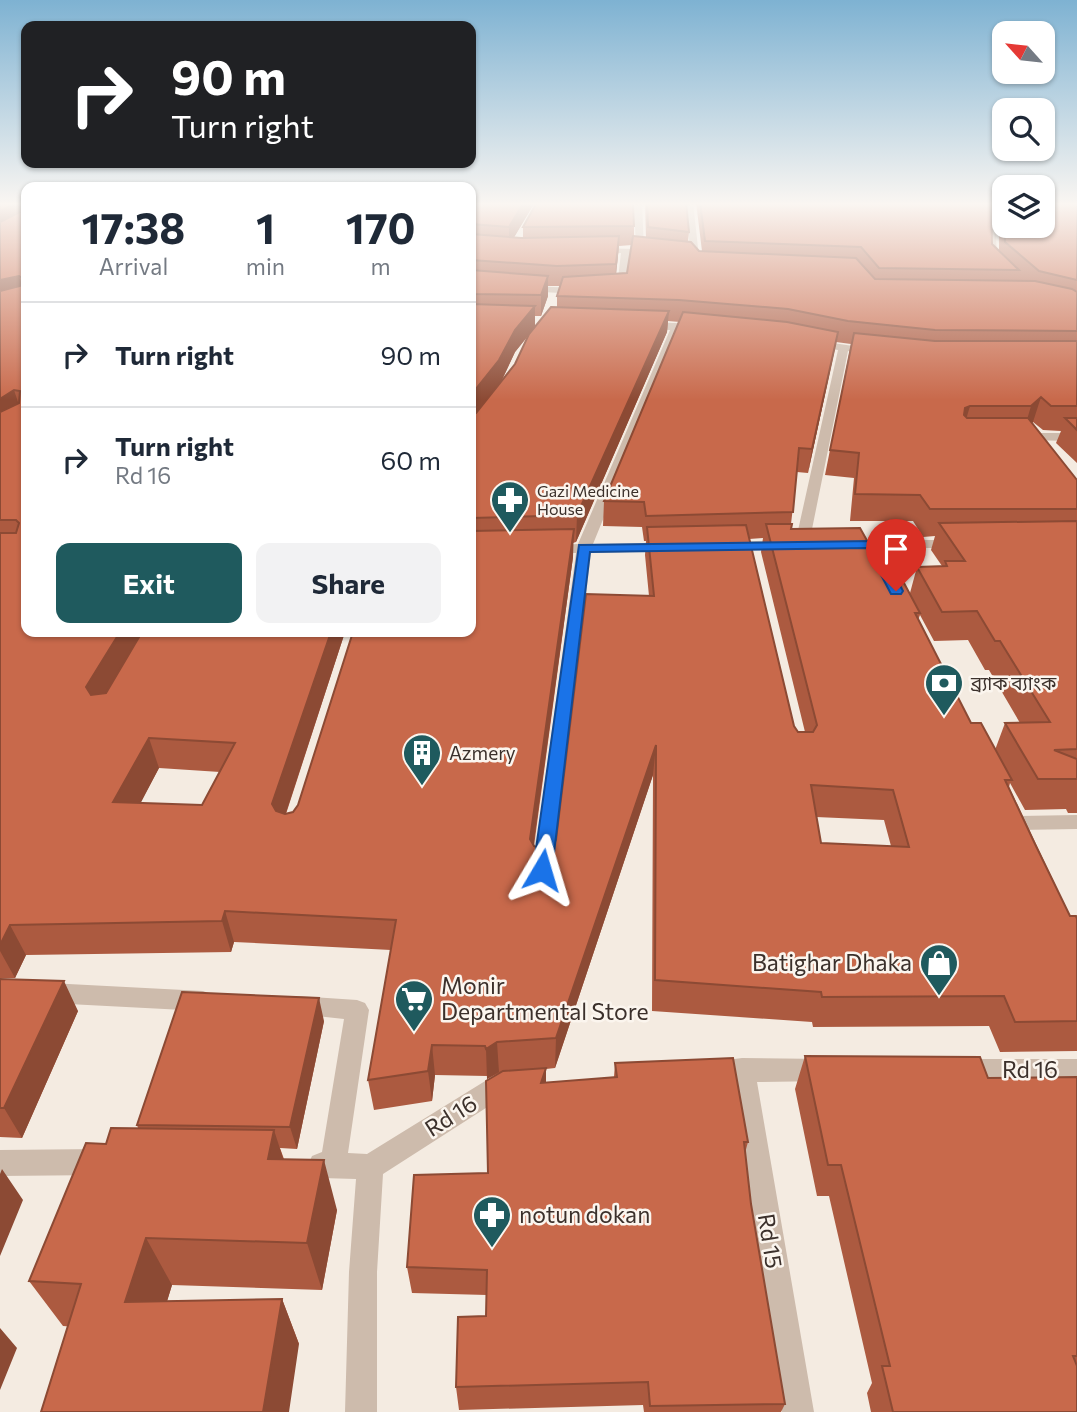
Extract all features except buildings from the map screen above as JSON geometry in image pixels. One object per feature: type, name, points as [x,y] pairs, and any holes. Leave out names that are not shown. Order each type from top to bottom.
[{"type":"street","points":[[608,290],[621,290],[624,268]]},
{"type":"street","points":[[997,268],[1002,272]]},
{"type":"street","points":[[508,288],[556,297],[596,291]]},
{"type":"street","points":[[638,326],[718,331]]},
{"type":"street","points":[[542,870],[584,548],[677,327]]},
{"type":"street","points":[[796,340],[843,349],[892,354]]},
{"type":"street","points":[[816,544],[843,349]]},
{"type":"street","points":[[1002,437],[1077,437]]},
{"type":"street","points":[[708,546],[751,552],[816,544],[966,544]]},
{"type":"street","points":[[872,544],[904,605]]},
{"type":"street","points":[[534,550],[681,547]]},
{"type":"street","points":[[1030,847],[1016,817],[1077,822]]},
{"type":"street","points":[[27,992],[219,1002]]},
{"type":"street","points":[[274,1005],[357,1010],[333,1165]]},
{"type":"street","points":[[689,1073],[742,1069],[853,1070]]},
{"type":"street","name":"Rd 15","points":[[742,1069],[798,1412]]},
{"type":"street","name":"Rd 16","points":[[937,1070],[1077,1070]]},
{"type":"street","name":"Rd 16","points":[[370,1167],[499,1086],[533,1084]]},
{"type":"street","points":[[0,1163],[122,1162]]},
{"type":"street","points":[[295,1164],[370,1167],[363,1272],[361,1412]]},
{"type":"place","name":"Gazi Medicine House","points":[[510,534]]},
{"type":"place","name":"ব্র্যাক ব্যাংক","points":[[944,717]]},
{"type":"place","name":"Azmery","points":[[422,787]]},
{"type":"place","name":"Batighar Dhaka","points":[[939,997]]},
{"type":"place","name":"Monir Departmental Store","points":[[414,1033]]},
{"type":"place","name":"notun dokan","points":[[492,1249]]},
{"type":"route","points":[[542,870],[584,548],[872,544],[896,591]]}]
